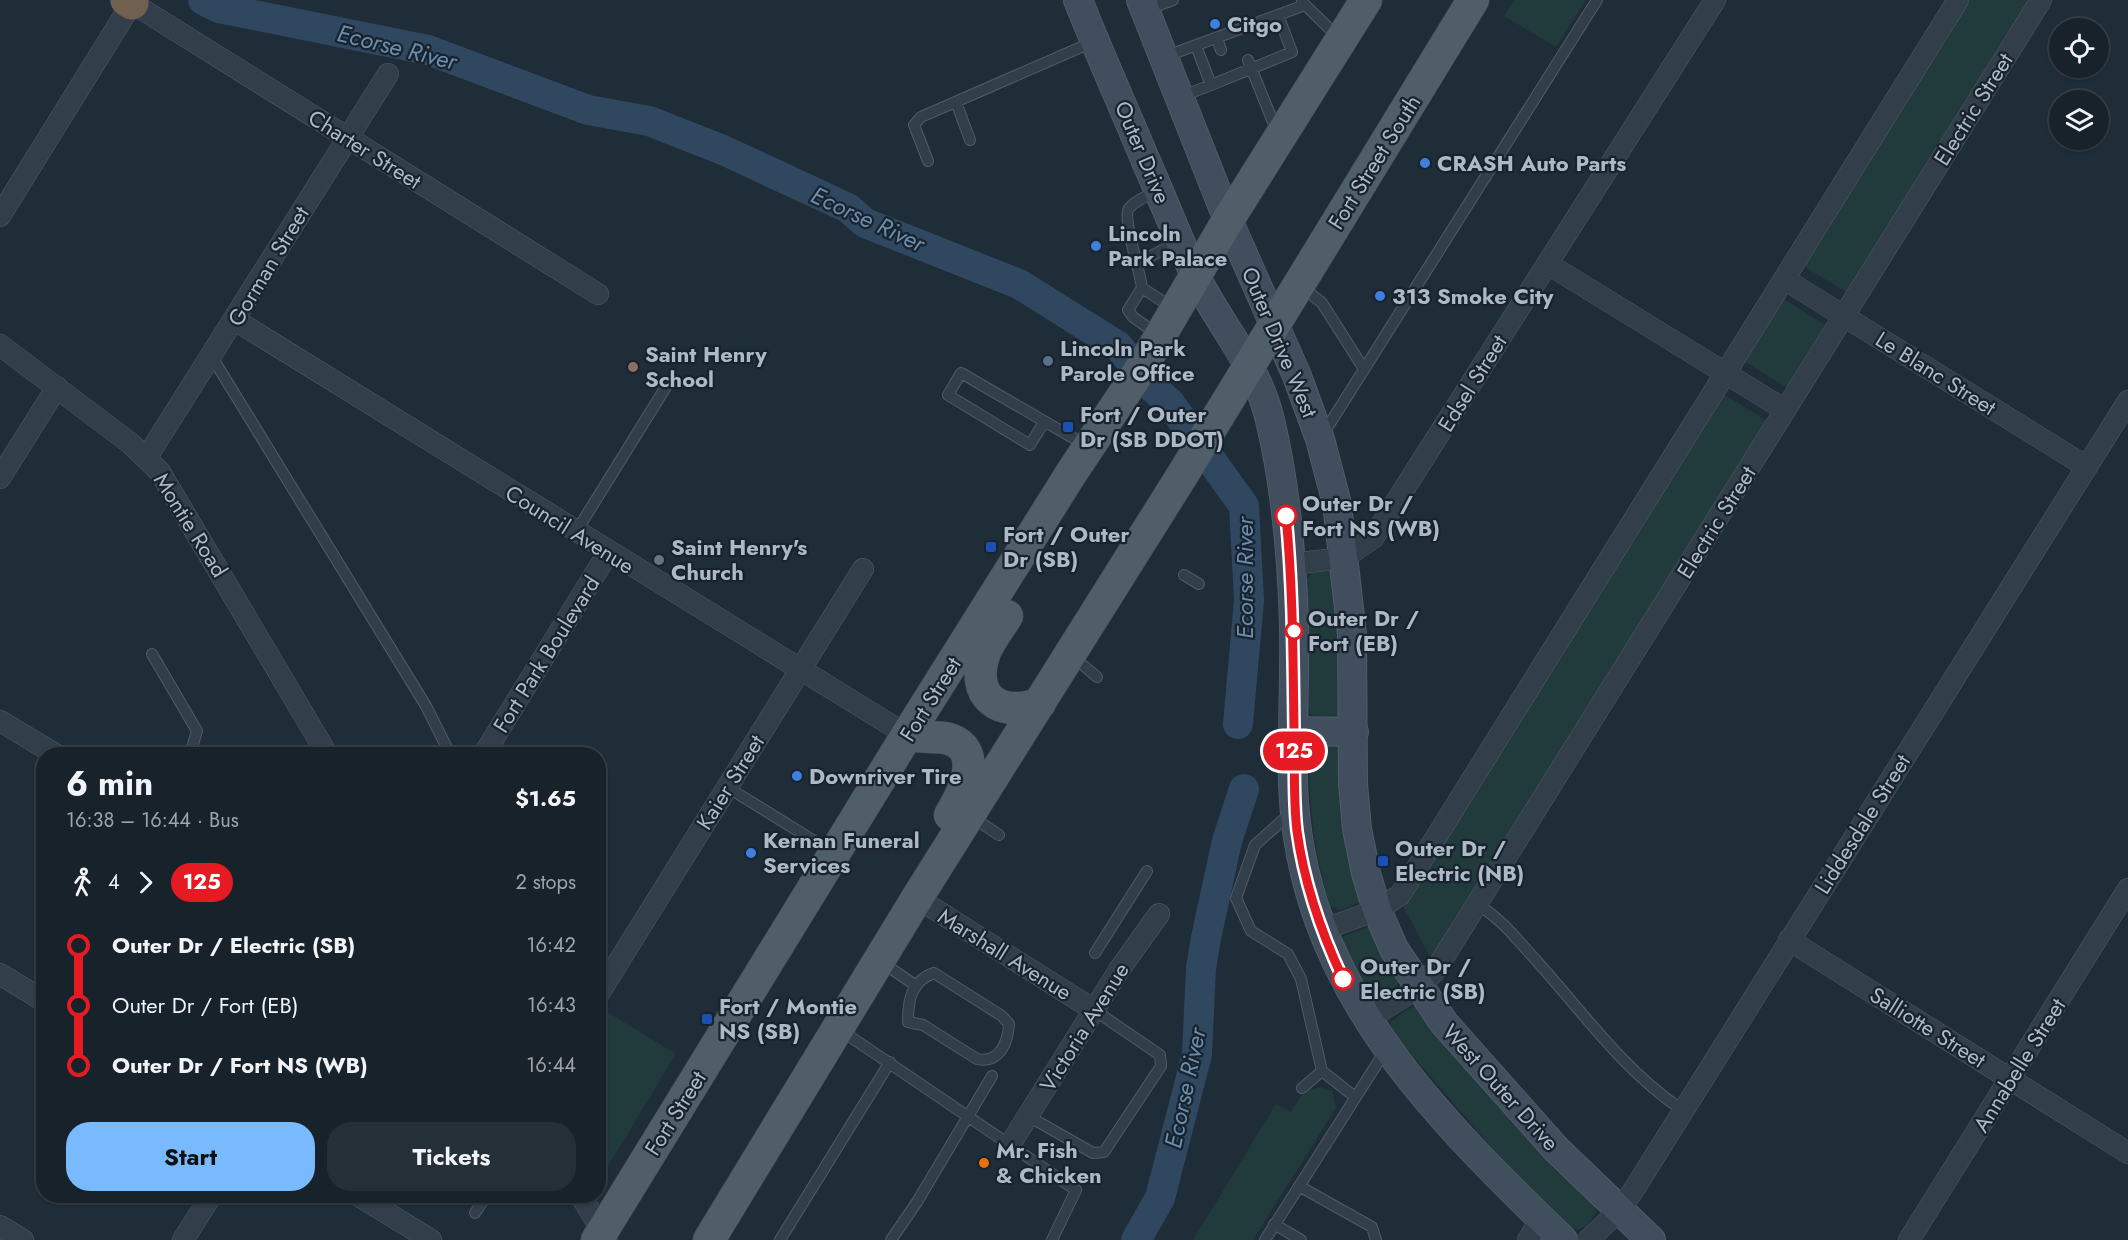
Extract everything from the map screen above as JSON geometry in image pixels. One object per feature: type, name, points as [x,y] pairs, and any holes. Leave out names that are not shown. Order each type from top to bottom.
[{"type":"main road","points":[[1228,220],[1366,0]]},
{"type":"main road","name":"Outer Drive","points":[[1083,2],[1095,40],[1196,276],[1249,363],[1270,417],[1284,490],[1290,564],[1296,809],[1306,880],[1322,930]]},
{"type":"main road","name":"Fort Street South","points":[[1274,324],[1470,3]]},
{"type":"main road","name":"Outer Drive West","points":[[1143,5],[1228,220],[1297,376],[1320,439],[1337,504],[1344,558]]},
{"type":"main road","name":"Fort Street","points":[[603,1237],[835,853],[1080,460],[1129,387],[1228,220]]},
{"type":"main road","points":[[709,1240],[917,898],[1071,655],[1274,324]]},
{"type":"main road","points":[[1040,704],[1017,710],[994,703],[986,696],[981,683],[981,670],[985,651],[1075,504],[1080,460]]},
{"type":"main road","name":"West Outer Drive","points":[[1344,558],[1352,634],[1353,784],[1357,829],[1366,873],[1377,910],[1394,949],[1418,988],[1444,1023],[1505,1095],[1619,1211],[1651,1240]]},
{"type":"main road","points":[[1294,731],[1354,732]]},
{"type":"main road","points":[[841,1025],[848,992],[863,956],[962,796],[969,774],[968,758],[954,742],[947,738],[908,735]]},
{"type":"main road","points":[[1322,930],[1343,980],[1366,1020],[1387,1048],[1534,1229],[1563,1240]]},
{"type":"street","name":"Edsel Street","points":[[1290,564],[1344,558],[1373,538],[1715,0]]},
{"type":"street","points":[[1322,930],[1377,910],[1400,895],[1958,0]]},
{"type":"street","name":"Electric Street","points":[[1366,1020],[1418,988],[1435,971],[2041,0]]},
{"type":"street","points":[[0,216],[129,2]]},
{"type":"street","name":"Charter Street","points":[[129,2],[598,294]]},
{"type":"street","name":"Gorman Street","points":[[147,457],[388,74]]},
{"type":"street","points":[[1548,264],[1785,410]]},
{"type":"street","name":"Le Blanc Street","points":[[1784,279],[2087,467]]},
{"type":"street","name":"Council Avenue","points":[[235,320],[608,553],[908,735]]},
{"type":"street","name":"Montie Road","points":[[0,345],[147,457],[160,472],[323,747]]},
{"type":"street","points":[[0,478],[57,387]]},
{"type":"street","name":"Liddesdale Street","points":[[1587,1240],[1619,1211],[2128,401]]},
{"type":"street","name":"Fort Park Boulevard","points":[[488,747],[608,553]]},
{"type":"street","name":"Kaier Street","points":[[606,982],[863,569]]},
{"type":"street","points":[[0,721],[43,747]]},
{"type":"street","name":"Annabelle Street","points":[[1910,1240],[2128,889]]},
{"type":"street","name":"Marshall Avenue","points":[[917,898],[1094,1010]]},
{"type":"street","name":"Victoria Avenue","points":[[1011,1143],[1094,1010],[1159,914]]},
{"type":"street","name":"Salliotte Street","points":[[1789,940],[2011,1077],[2128,1153]]},
{"type":"street","points":[[0,974],[36,996]]},
{"type":"street","points":[[183,1240],[207,1203]]},
{"type":"street","points":[[370,1203],[431,1240]]},
{"type":"street","points":[[585,1203],[603,1237]]},
{"type":"street","points":[[0,1226],[23,1240]]},
{"type":"lane","points":[[1143,5],[1173,0]]},
{"type":"lane","points":[[1320,439],[1597,0]]},
{"type":"lane","points":[[1164,57],[1256,24],[1302,3],[1341,40]]},
{"type":"lane","points":[[1180,97],[1211,85],[1229,72],[1267,56],[1292,52],[1278,15]]},
{"type":"lane","points":[[1256,24],[1260,35]]},
{"type":"lane","points":[[1236,31],[1241,42]]},
{"type":"lane","points":[[1217,38],[1221,50]]},
{"type":"lane","points":[[928,161],[914,125],[921,117],[1095,40]]},
{"type":"lane","points":[[1196,46],[1211,85]]},
{"type":"lane","points":[[1249,64],[1280,138]]},
{"type":"lane","points":[[956,102],[970,140]]},
{"type":"lane","points":[[1155,344],[1128,310],[1142,288],[1138,263],[1125,218],[1128,209],[1159,190]]},
{"type":"lane","points":[[1138,263],[1180,240]]},
{"type":"lane","points":[[1299,284],[1322,303],[1364,369]]},
{"type":"lane","points":[[1142,288],[1176,309]]},
{"type":"lane","points":[[212,357],[426,706],[446,747]]},
{"type":"lane","points":[[1044,422],[1030,445],[948,395],[961,373],[1044,422],[1080,460]]},
{"type":"lane","points":[[576,533],[669,382]]},
{"type":"lane","points":[[1184,575],[1198,584]]},
{"type":"lane","points":[[152,654],[197,731],[192,747]]},
{"type":"lane","points":[[1071,655],[1098,677]]},
{"type":"lane","points":[[727,787],[835,853]]},
{"type":"lane","points":[[1296,809],[1255,844],[1236,898],[1251,931],[1288,954],[1301,979],[1322,1071],[1354,1097]]},
{"type":"lane","points":[[970,815],[999,835]]},
{"type":"lane","points":[[1095,953],[1147,871]]},
{"type":"lane","points":[[1477,904],[1493,914],[1560,987],[1626,1066],[1682,1110]]},
{"type":"lane","points":[[880,961],[915,985]]},
{"type":"lane","points":[[934,973],[1002,1016],[1009,1024],[1009,1033],[999,1053],[985,1061],[977,1059],[923,1025],[908,1022],[908,1006],[915,985],[922,977],[934,973]]},
{"type":"lane","points":[[1028,1116],[1093,1153],[1104,1152],[1161,1066],[1160,1055],[1094,1010]]},
{"type":"lane","points":[[841,1025],[890,1062],[1077,1190],[1052,1240]]},
{"type":"lane","points":[[1265,1240],[1387,1048]]},
{"type":"lane","points":[[780,1240],[890,1062]]},
{"type":"lane","points":[[1302,1088],[1322,1071]]},
{"type":"lane","points":[[891,1240],[992,1076]]},
{"type":"lane","points":[[1299,1186],[1372,1227],[1376,1240]]},
{"type":"lane","points":[[475,1213],[481,1203]]},
{"type":"lane","points":[[1274,1224],[1301,1240]]},
{"type":"green space","points":[[1514,0],[1586,0],[1556,47],[1504,16]]},
{"type":"green space","points":[[1968,0],[2028,0],[1846,292],[1803,266]]},
{"type":"green space","points":[[1784,299],[1827,326],[1788,388],[1745,362]]},
{"type":"green space","points":[[1722,393],[1767,421],[1431,959],[1403,906]]},
{"type":"green space","points":[[1332,571],[1337,579],[1341,715],[1326,718],[1311,715],[1309,709],[1307,580],[1312,572]]},
{"type":"green space","points":[[1340,741],[1360,902],[1340,910],[1330,906],[1320,867],[1311,807],[1309,746],[1314,742]]},
{"type":"green space","points":[[1369,927],[1374,929],[1399,980],[1396,989],[1376,1000],[1359,981],[1343,940],[1344,936]]},
{"type":"green space","points":[[1416,1007],[1596,1206],[1596,1213],[1586,1226],[1578,1230],[1570,1227],[1493,1149],[1399,1040],[1391,1029],[1391,1022],[1408,1009]]},
{"type":"green space","points":[[606,1011],[676,1054],[606,1169]]},
{"type":"green space","points":[[1321,1087],[1332,1091],[1336,1108],[1253,1240],[1193,1240],[1276,1104],[1291,1112],[1304,1091]]},
{"type":"waterway","name":"Ecorse River","points":[[203,0],[219,8],[428,50],[588,110],[649,121],[723,150],[848,208],[865,223],[1019,284],[1118,346],[1153,388],[1170,403],[1244,506],[1249,600],[1238,724]]},
{"type":"waterway","name":"Ecorse River","points":[[1136,1240],[1160,1198],[1197,1054],[1201,968],[1206,938],[1227,841],[1244,789]]},
{"type":"bus line","name":"125","points":[[1286,516],[1294,623],[1293,784],[1297,832],[1306,880],[1322,930],[1343,979]]},
{"type":"place","name":"Citgo","points":[[1215,24]]},
{"type":"place","name":"CRASH Auto Parts","points":[[1425,163]]},
{"type":"place","name":"Lincoln Park Palace","points":[[1096,246]]},
{"type":"place","name":"313 Smoke City","points":[[1380,296]]},
{"type":"place","name":"Lincoln Park Parole Office","points":[[1048,361]]},
{"type":"place","name":"Saint Henry School","points":[[633,367]]},
{"type":"place","name":"Fort / Outer Dr (SB DDOT)","points":[[1068,427]]},
{"type":"place","name":"Outer Dr / Fort NS (WB)","points":[[1286,516]]},
{"type":"place","name":"Fort / Outer Dr (SB)","points":[[991,547]]},
{"type":"place","name":"Saint Henry's Church","points":[[659,560]]},
{"type":"place","name":"Outer Dr / Fort (EB)","points":[[1294,631]]},
{"type":"place","name":"Downriver Tire","points":[[797,776]]},
{"type":"place","name":"Kernan Funeral Services","points":[[751,853]]},
{"type":"place","name":"Outer Dr / Electric (NB)","points":[[1383,861]]},
{"type":"place","name":"Outer Dr / Electric (SB)","points":[[1343,979]]},
{"type":"place","name":"Fort / Montie NS (SB)","points":[[707,1019]]},
{"type":"place","name":"Mr. Fish & Chicken","points":[[984,1163]]}]
